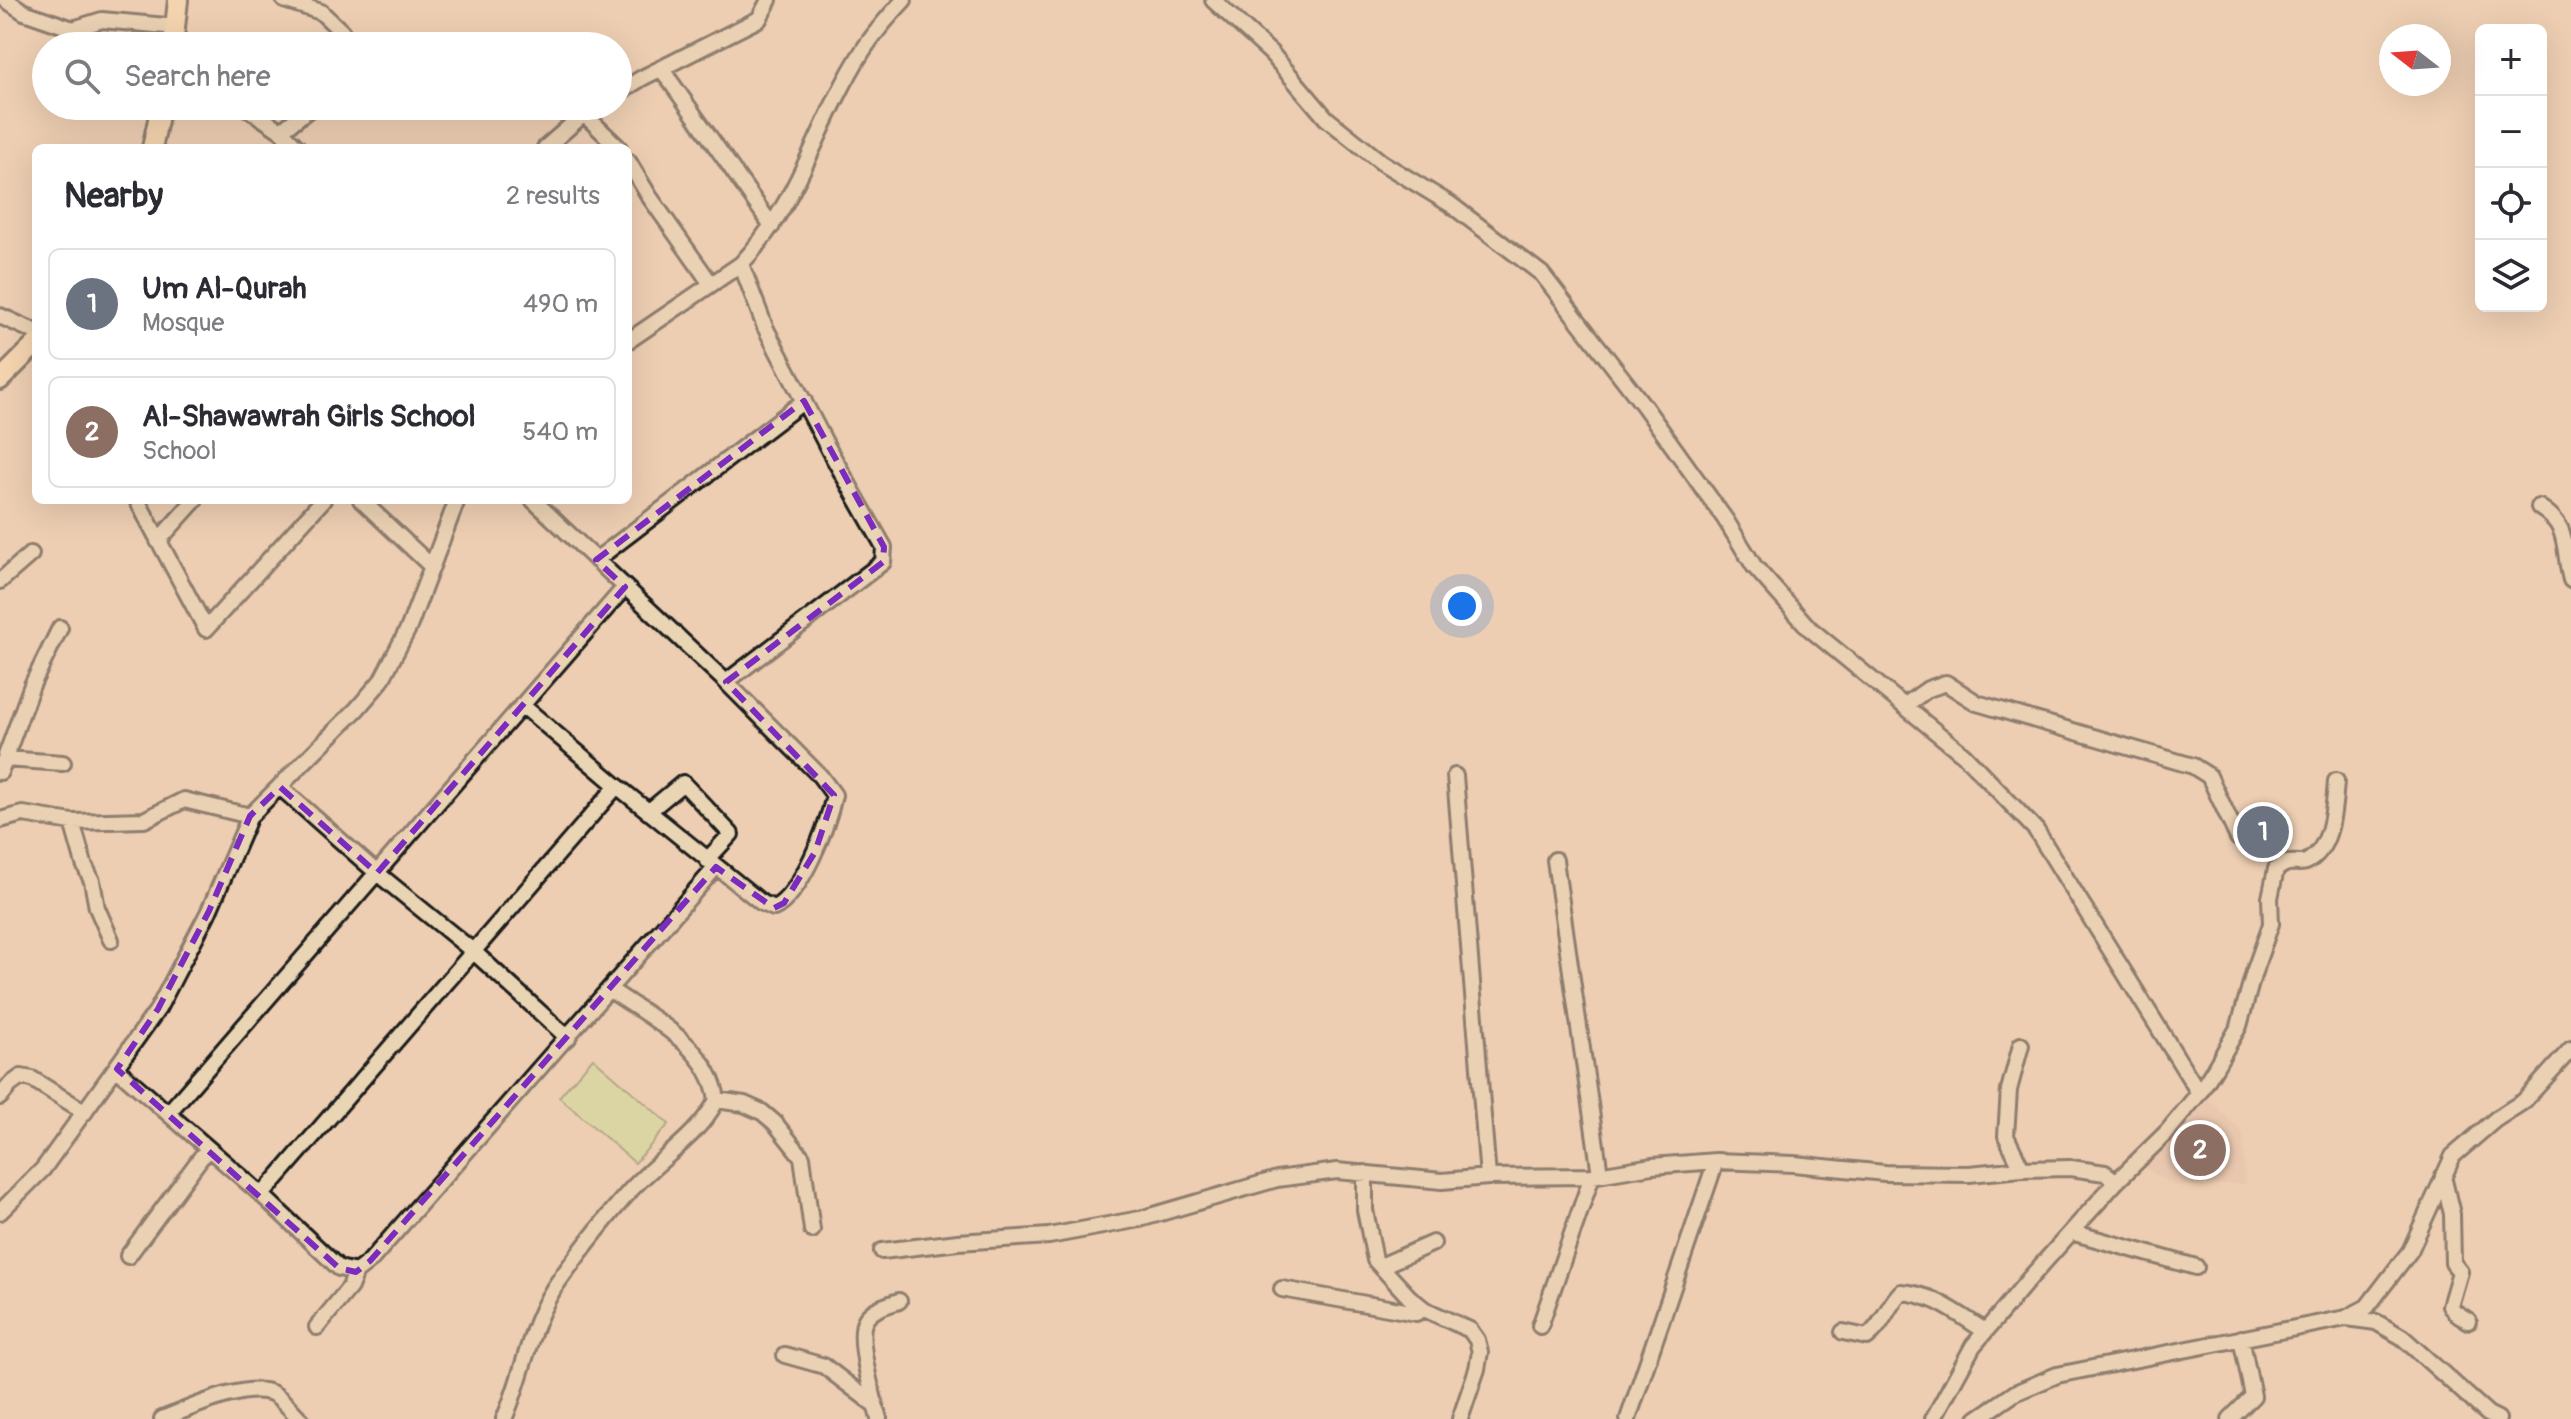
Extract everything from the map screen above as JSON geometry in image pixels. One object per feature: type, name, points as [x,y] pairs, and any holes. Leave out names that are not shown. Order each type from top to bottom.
[{"type":"main road","points":[[175,32],[178,0]]},
{"type":"main road","points":[[153,144],[158,120]]},
{"type":"main road","points":[[0,380],[32,348]]},
{"type":"street","points":[[6,0],[24,12],[73,29],[102,20],[154,32]]},
{"type":"street","points":[[284,0],[321,12],[342,32]]},
{"type":"street","points":[[632,85],[759,19],[769,0]]},
{"type":"street","points":[[632,334],[741,264],[772,226],[804,170],[862,52],[882,23],[904,0]]},
{"type":"street","points":[[1213,0],[1271,53],[1326,118],[1381,162],[1450,204],[1542,274],[1644,406],[1725,519],[1754,566],[1809,628],[1964,755],[2036,830],[2199,1093]]},
{"type":"street","points":[[661,68],[772,226]]},
{"type":"street","points":[[265,120],[294,144]]},
{"type":"street","points":[[281,131],[295,120]]},
{"type":"street","points":[[550,144],[577,120]]},
{"type":"street","points":[[590,120],[615,144]]},
{"type":"street","points":[[632,168],[711,284]]},
{"type":"street","points":[[726,682],[883,562],[884,547],[765,327],[741,264]]},
{"type":"street","points":[[0,316],[32,330]]},
{"type":"street","points":[[596,560],[804,401]]},
{"type":"street","points":[[139,504],[206,629],[319,504]]},
{"type":"street","points":[[158,541],[191,504]]},
{"type":"street","points":[[365,504],[431,566]]},
{"type":"street","points":[[0,1212],[43,1169],[158,1009],[202,925],[250,816],[381,681],[409,627],[455,504]]},
{"type":"street","points":[[522,705],[762,903],[774,908],[784,903],[815,852],[830,817],[834,795],[820,776],[726,682],[537,504]]},
{"type":"street","points":[[2539,507],[2558,520],[2566,531],[2571,580]]},
{"type":"street","points":[[0,581],[31,554]]},
{"type":"street","points":[[169,1112],[625,587]]},
{"type":"street","points":[[60,628],[32,685],[2,766],[63,763]]},
{"type":"street","points":[[1904,706],[1928,689],[1946,683],[1977,703],[2193,766],[2209,776],[2238,838]]},
{"type":"street","points":[[1455,776],[1488,1177]]},
{"type":"street","points":[[1933,1419],[1973,1346],[1985,1331],[2199,1093],[2239,1026],[2271,924],[2270,898],[2276,869],[2289,863],[2305,863],[2315,855],[2334,818],[2336,781]]},
{"type":"street","points":[[317,1327],[350,1287],[356,1272],[370,1261],[568,1038],[711,864],[731,834],[683,783],[648,812]]},
{"type":"street","points":[[262,1195],[617,786]]},
{"type":"street","points":[[280,787],[377,873],[474,952],[568,1038]]},
{"type":"street","points":[[0,820],[23,814],[72,822],[144,820],[184,800],[250,816]]},
{"type":"street","points":[[72,822],[92,881],[97,908],[111,940]]},
{"type":"street","points":[[1540,1326],[1596,1175],[1555,860]]},
{"type":"street","points":[[504,1419],[514,1397],[533,1327],[544,1303],[629,1191],[682,1143],[709,1114],[717,1100],[712,1078],[686,1044],[609,989]]},
{"type":"street","points":[[2021,1045],[2009,1090],[2006,1136],[2022,1169]]},
{"type":"street","points":[[1977,1419],[2015,1393],[2057,1375],[2346,1318],[2367,1307],[2410,1251],[2453,1156],[2496,1119],[2524,1101],[2571,1049]]},
{"type":"street","points":[[117,1069],[262,1195],[339,1268],[356,1272]]},
{"type":"street","points":[[0,1097],[21,1077],[32,1079],[85,1112]]},
{"type":"street","points":[[717,1100],[744,1104],[762,1112],[775,1123],[802,1157],[812,1230]]},
{"type":"street","points":[[128,1256],[208,1148]]},
{"type":"street","points":[[882,1251],[1049,1236],[1140,1219],[1292,1176],[1337,1171],[1442,1181],[1596,1175],[1716,1161],[1794,1164],[1885,1173],[1969,1174],[2071,1168],[2105,1173],[2116,1182]]},
{"type":"street","points":[[1628,1419],[1716,1161]]},
{"type":"street","points":[[1365,1173],[1365,1210],[1375,1260],[1424,1309],[1470,1330],[1477,1340],[1480,1352],[1477,1369],[1460,1419]]},
{"type":"street","points":[[2443,1176],[2452,1214],[2453,1263],[2460,1272],[2450,1306],[2469,1321]]},
{"type":"street","points":[[2071,1232],[2196,1267]]},
{"type":"street","points":[[1381,1266],[1433,1243]]},
{"type":"street","points":[[1282,1289],[1416,1313],[1424,1309]]},
{"type":"street","points":[[1843,1332],[1867,1337],[1876,1330],[1901,1292],[1920,1293],[1931,1298],[1985,1331]]},
{"type":"street","points":[[877,1412],[866,1360],[864,1320],[875,1310],[899,1301]]},
{"type":"street","points":[[2346,1318],[2376,1322],[2402,1337],[2488,1414],[2498,1419]]},
{"type":"street","points":[[2230,1419],[2253,1396],[2241,1338]]},
{"type":"street","points":[[785,1355],[824,1366],[877,1412]]},
{"type":"street","points":[[162,1419],[228,1395],[255,1390],[273,1394],[300,1419]]},
{"type":"highlighted area","points":[[804,401],[884,547],[883,562],[726,682],[834,795],[815,852],[784,903],[774,908],[716,867],[370,1261],[356,1272],[339,1268],[117,1069],[158,1009],[209,911],[250,816],[280,787],[377,873],[625,587],[596,560]]},
{"type":"shaded area","points":[[2204,1095],[2243,1133],[2245,1184],[2173,1185],[2142,1166]]},
{"type":"green space","points":[[593,1058],[669,1124],[635,1163],[559,1097]]},
{"type":"place","name":"Um Al-Qurah","points":[[2263,832]]},
{"type":"place","name":"Al-Shawawrah Girls School","points":[[2200,1150]]}]
